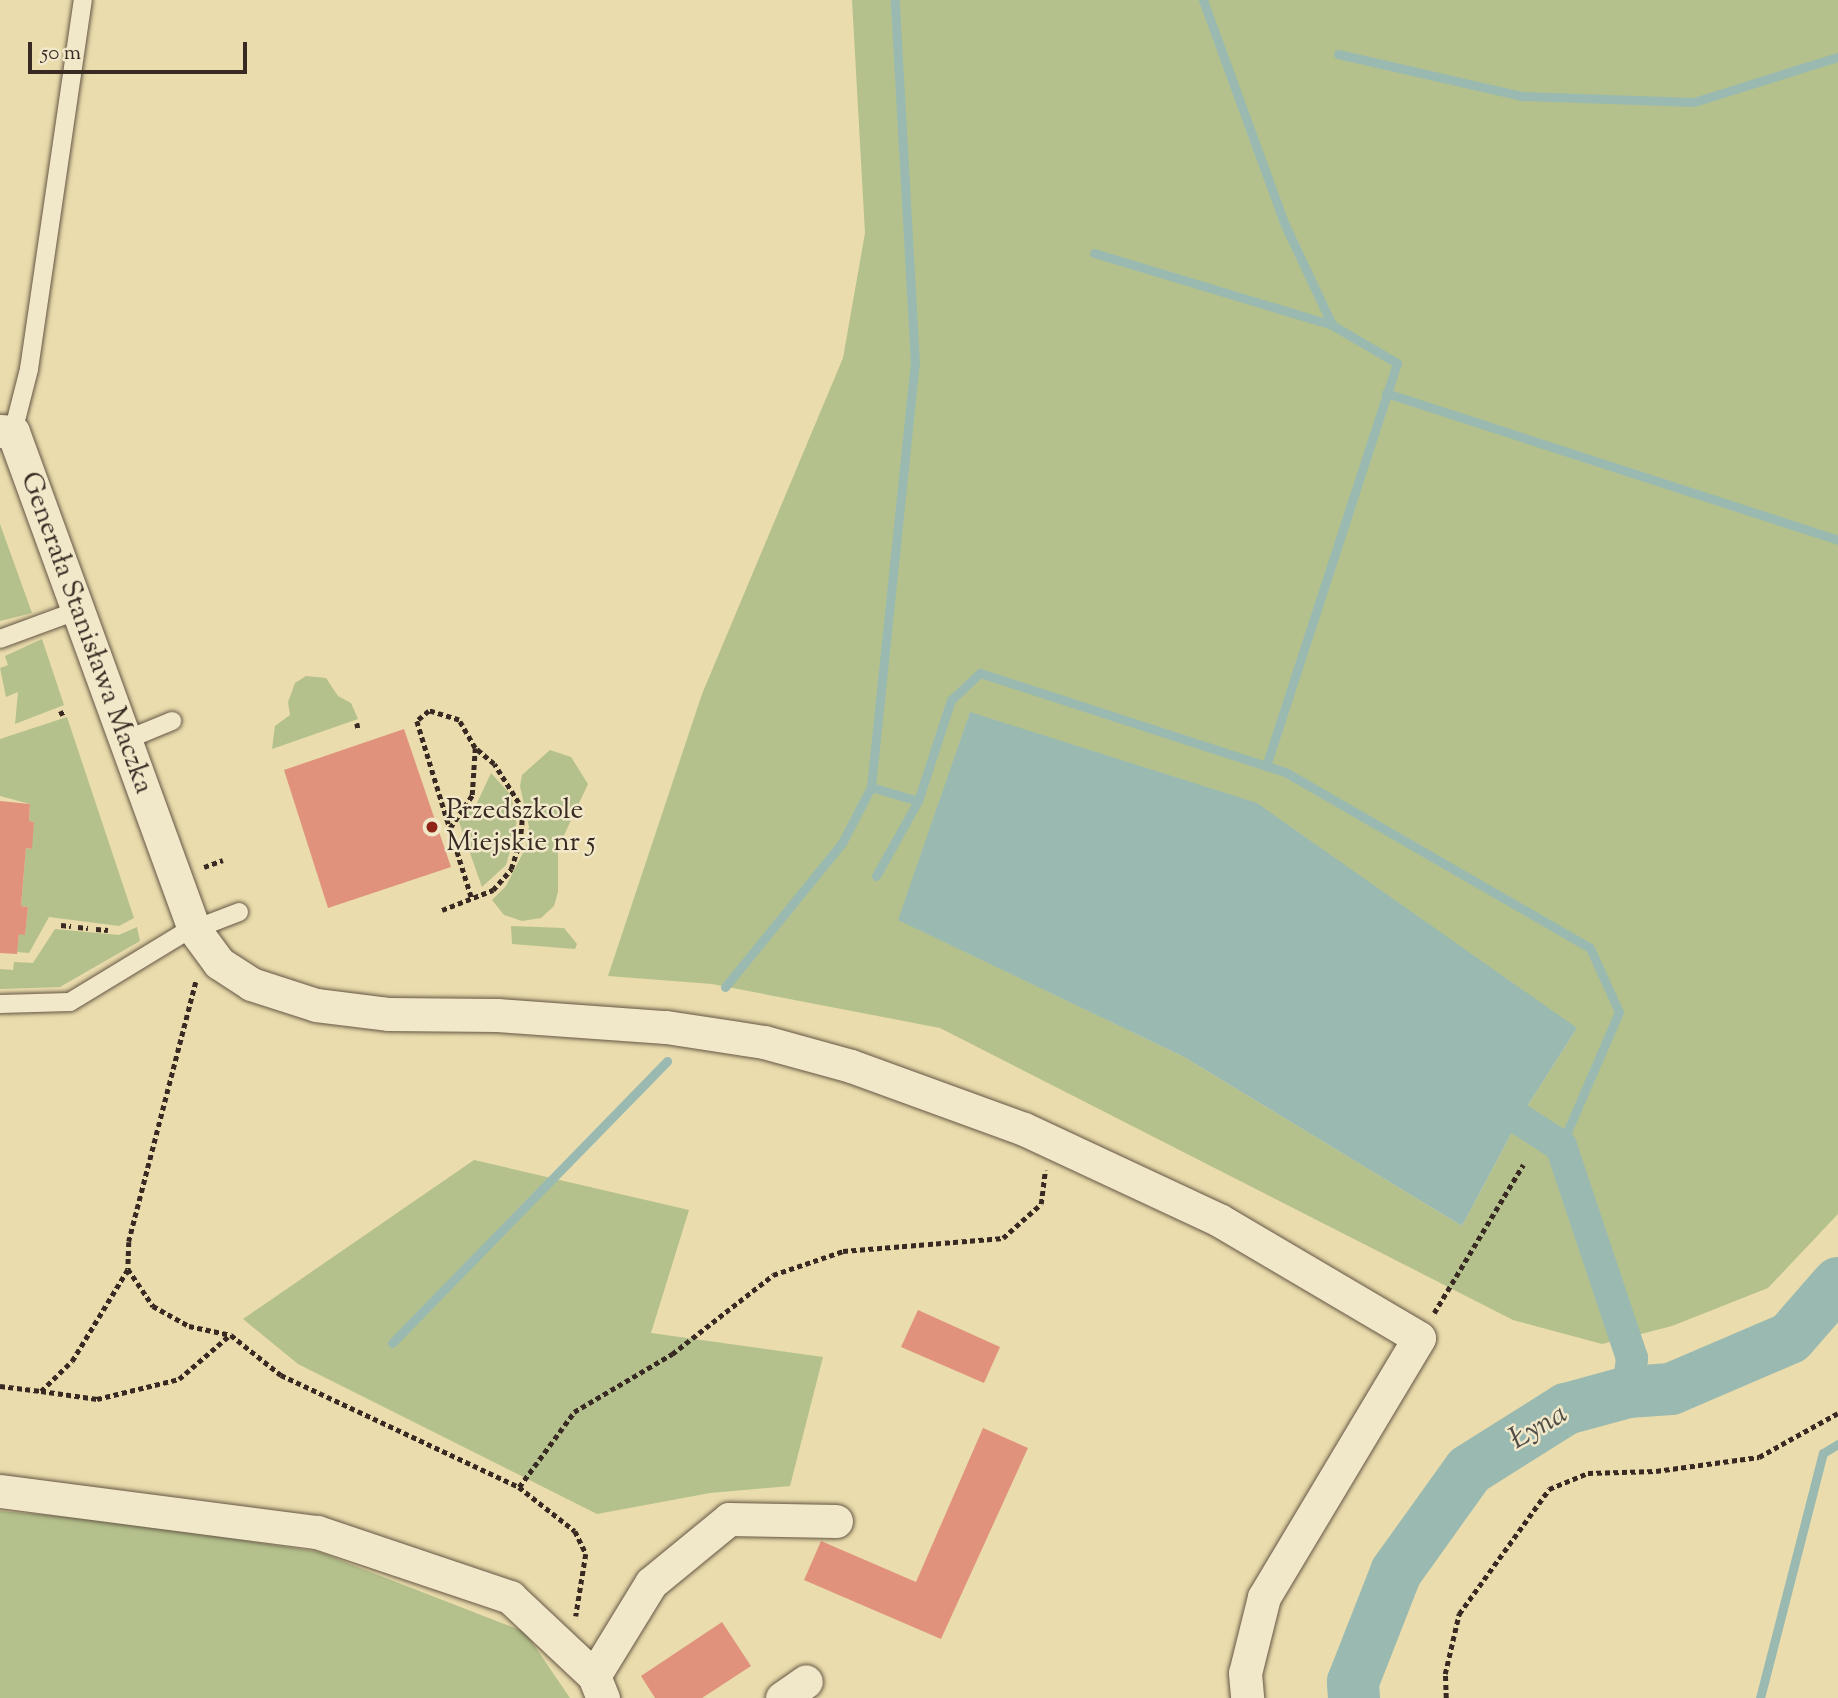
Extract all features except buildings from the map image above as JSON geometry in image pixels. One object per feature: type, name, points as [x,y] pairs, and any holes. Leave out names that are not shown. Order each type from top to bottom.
[{"type":"street","name":"Generała Stanisława Maczka","points":[[7,432],[79,610],[194,929],[219,963],[251,984],[316,1005],[390,1014],[497,1015],[666,1027],[764,1042],[851,1066],[1024,1129],[1219,1220],[1419,1338]]},
{"type":"street","points":[[1247,1698],[1245,1673],[1264,1597],[1419,1338]]},
{"type":"street","points":[[0,1491],[317,1532],[510,1597],[560,1640],[598,1687],[651,1583],[729,1519],[836,1521]]},
{"type":"lane","name":"Generała Stanisława Maczka","points":[[7,432],[29,369],[83,0]]},
{"type":"lane","points":[[0,639],[79,610]]},
{"type":"lane","points":[[127,740],[172,720]]},
{"type":"lane","points":[[0,1003],[70,1002],[194,929],[239,912]]},
{"type":"path","points":[[59,713],[66,711]]},
{"type":"path","points":[[442,910],[472,899],[493,890],[511,869],[523,810],[494,764],[475,748],[459,720],[429,711],[417,722],[472,899]]},
{"type":"path","points":[[450,828],[472,795],[475,748]]},
{"type":"path","points":[[61,925],[71,926]]},
{"type":"path","points":[[78,927],[88,928]]},
{"type":"path","points":[[96,929],[108,930]]},
{"type":"path","points":[[41,1391],[72,1361],[128,1269],[129,1242],[198,979]]},
{"type":"path","points":[[519,1487],[574,1412],[672,1354],[773,1275],[843,1251],[1003,1238],[1041,1204],[1047,1157],[1024,1129]]},
{"type":"path","points":[[1419,1338],[1522,1166]]},
{"type":"path","points":[[128,1269],[153,1306],[188,1326],[231,1335],[281,1375],[519,1487],[575,1531],[586,1554],[576,1618],[560,1640]]},
{"type":"path","points":[[0,1386],[97,1399],[179,1379],[231,1335]]},
{"type":"path","points":[[1446,1698],[1445,1674],[1460,1614],[1549,1489],[1588,1473],[1656,1472],[1759,1457],[1838,1413]]},
{"type":"green space","points":[[852,0],[1838,0],[1838,1214],[1768,1288],[1672,1326],[1602,1344],[1513,1320],[940,1028],[712,984],[608,976],[702,694],[843,358],[865,233]],"holes":[[[970,713],[1577,1028],[1519,1119],[1462,1226],[1184,1057],[899,920]]]},
{"type":"green space","points":[[0,524],[32,613],[0,621]]},
{"type":"green space","points":[[42,639],[64,705],[15,724],[18,692],[6,697],[0,668],[8,665],[5,656]]},
{"type":"green space","points":[[306,676],[326,678],[338,696],[351,703],[358,719],[272,749],[275,726],[290,715],[288,702],[295,683]]},
{"type":"green space","points":[[67,717],[134,918],[119,926],[49,917],[29,953],[17,952],[19,934],[25,934],[28,907],[21,906],[26,848],[31,849],[34,822],[29,821],[30,804],[0,796],[0,739]]},
{"type":"green space","points":[[550,750],[571,757],[588,784],[558,848],[558,892],[554,906],[541,918],[522,921],[504,915],[492,900],[506,886],[526,847],[529,827],[520,786],[522,775]]},
{"type":"green space","points":[[491,773],[510,794],[517,817],[506,865],[482,887],[459,822],[477,803]]},
{"type":"green space","points":[[511,926],[564,928],[577,944],[575,949],[512,944]]},
{"type":"green space","points":[[137,927],[140,941],[60,987],[0,989],[0,969],[13,970],[14,962],[33,963],[55,929],[119,935]]},
{"type":"green space","points":[[474,1160],[689,1210],[651,1333],[823,1357],[790,1486],[710,1493],[597,1514],[298,1364],[243,1319]]},
{"type":"green space","points":[[0,1511],[123,1522],[319,1552],[525,1632],[570,1698],[0,1698]]},
{"type":"water","points":[[970,712],[1257,803],[1577,1028],[1519,1119],[1462,1226],[1184,1057],[898,920]]},
{"type":"waterway","points":[[725,987],[842,843],[871,787],[915,363],[895,0]]},
{"type":"waterway","points":[[1203,0],[1285,225],[1332,325]]},
{"type":"waterway","points":[[1338,54],[1521,96],[1694,102],[1838,57]]},
{"type":"waterway","points":[[1094,253],[1332,325],[1397,363],[1266,766]]},
{"type":"waterway","points":[[1386,393],[1838,540]]},
{"type":"waterway","points":[[876,876],[918,801],[951,700],[980,673],[1287,773],[1590,948],[1619,1012],[1561,1146]]},
{"type":"waterway","points":[[871,787],[918,801]]},
{"type":"waterway","points":[[392,1343],[667,1061]]},
{"type":"waterway","points":[[1519,1119],[1561,1146],[1632,1358],[1628,1392]]},
{"type":"waterway","name":"Łyna","points":[[1354,1698],[1353,1682],[1396,1572],[1469,1470],[1566,1409],[1628,1392],[1671,1389],[1790,1338],[1838,1283]]},
{"type":"waterway","points":[[1760,1698],[1823,1453],[1838,1444]]},
{"type":"place","name":"Przedszkole Miejskie nr 5","points":[[432,827]]}]
